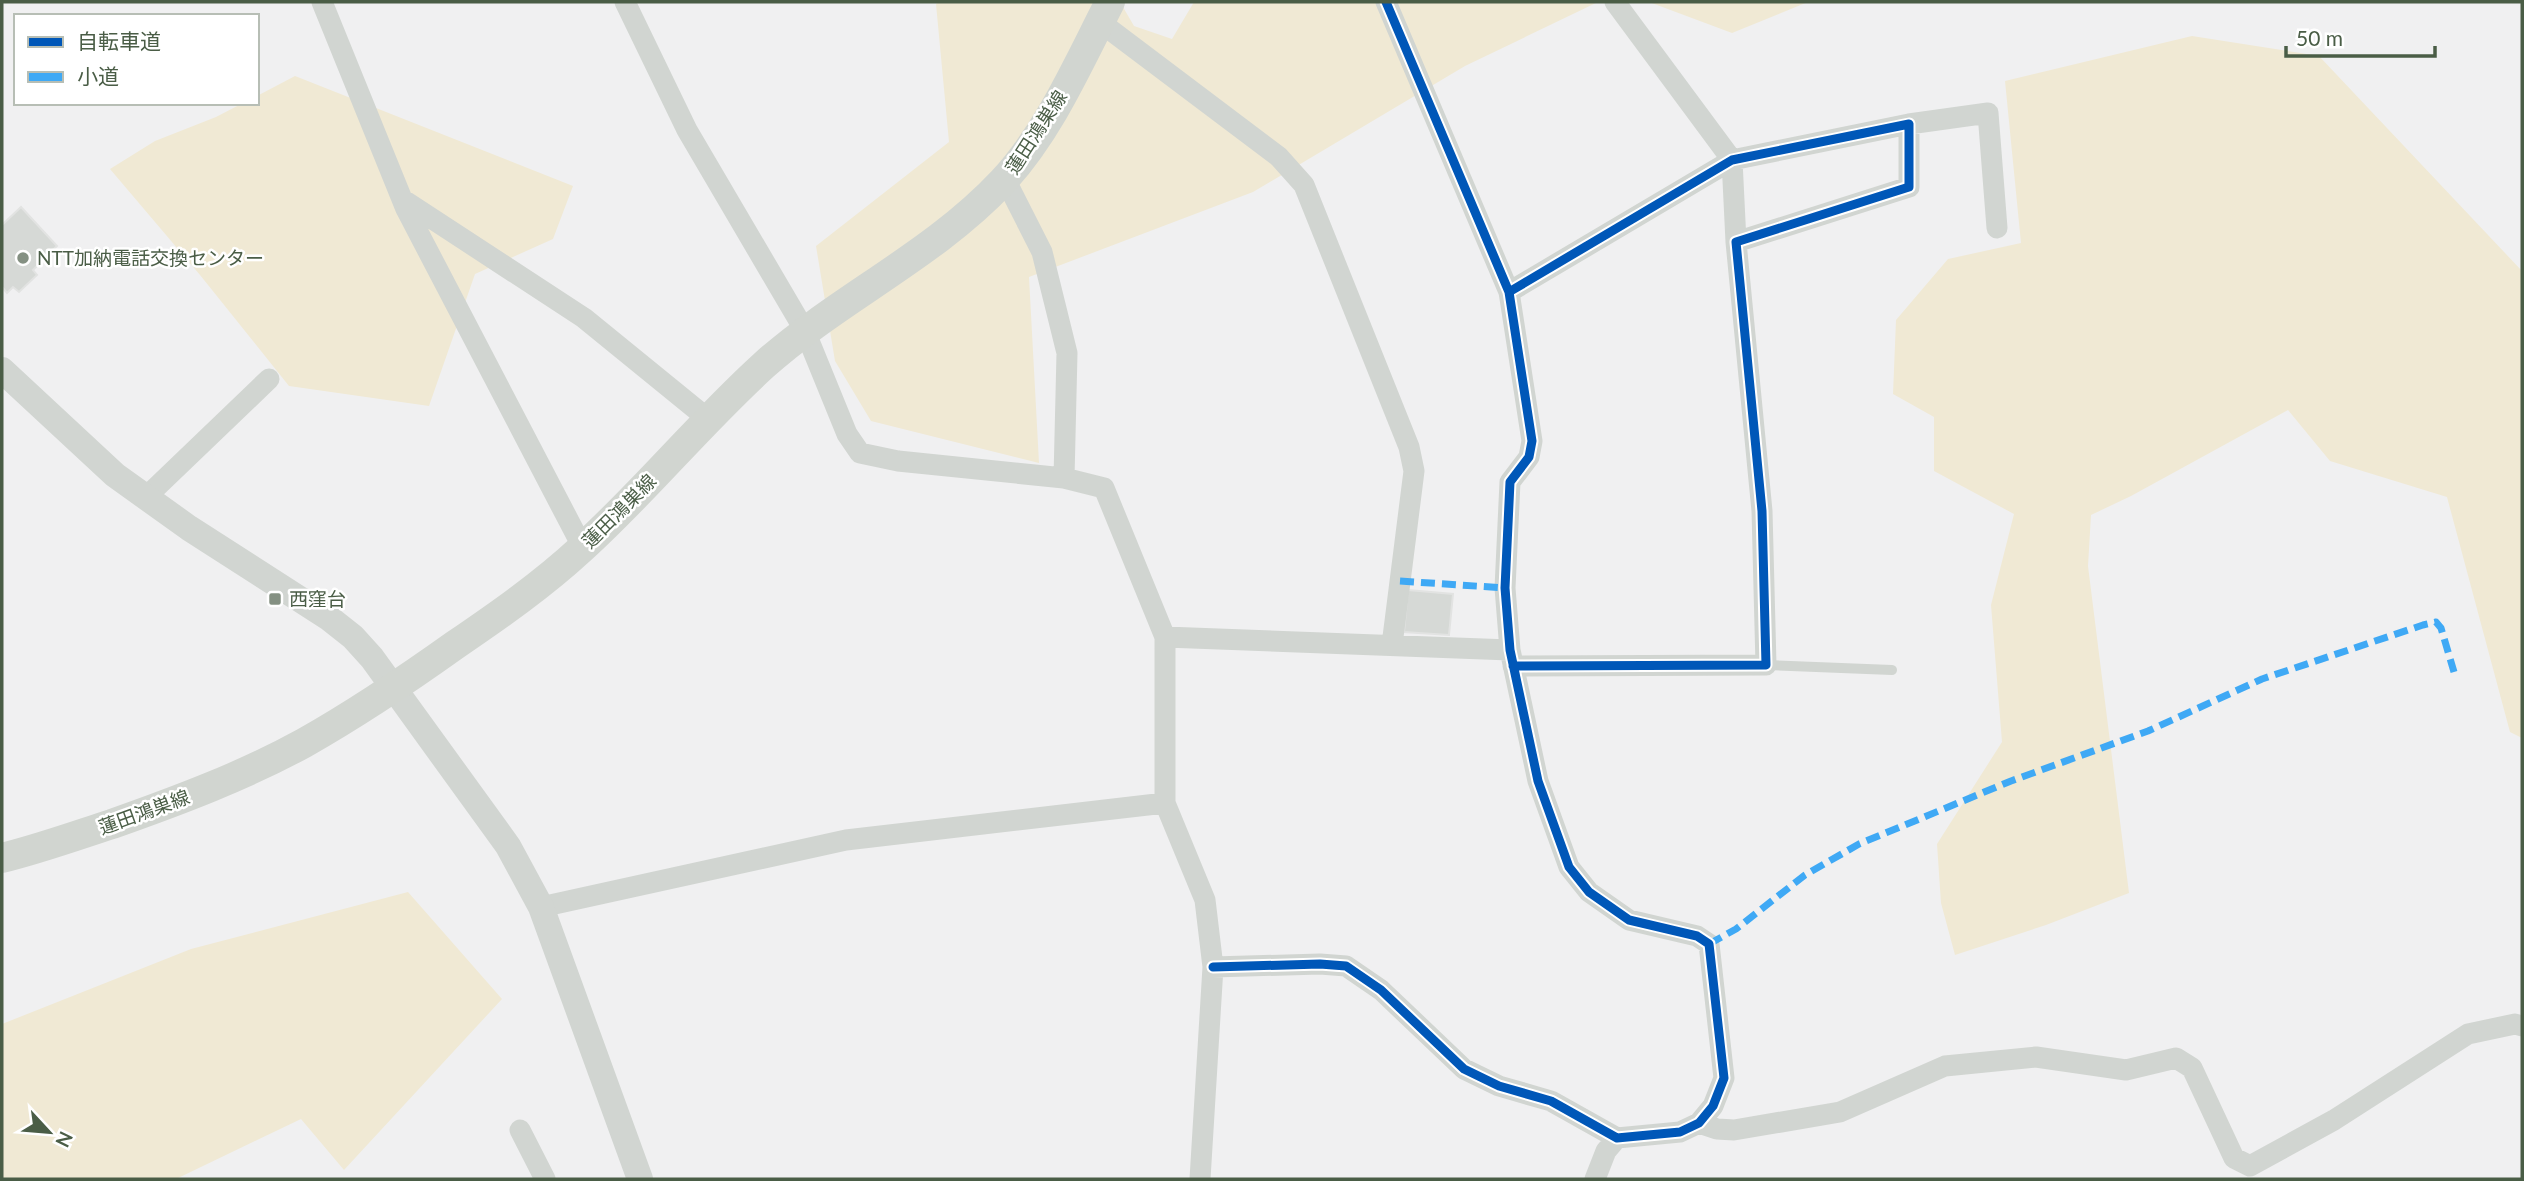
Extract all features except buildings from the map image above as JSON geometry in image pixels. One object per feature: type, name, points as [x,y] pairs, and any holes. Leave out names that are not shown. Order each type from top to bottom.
[{"type":"main road","name":"蓮田鴻巣線","points":[[2,858],[32,851],[182,800],[302,744],[395,688],[503,612],[583,548],[708,419],[765,365],[805,331],[929,246],[976,208],[1005,179],[1029,147],[1057,104],[1105,12]]},
{"type":"street","points":[[322,2],[402,198],[583,548]]},
{"type":"street","points":[[625,2],[687,130],[805,331],[847,434],[860,453],[898,461],[1064,478],[1104,488],[1165,637],[1165,803],[1206,900],[1213,967],[1200,1179]]},
{"type":"street","points":[[1213,967],[1320,964],[1346,966],[1381,990],[1464,1069],[1499,1086],[1551,1101],[1617,1138],[1680,1132],[1699,1123],[1713,1106],[1724,1078],[1709,944],[1697,936],[1629,920],[1589,892],[1569,867],[1538,781],[1511,658],[1505,588],[1510,482],[1530,457],[1532,441],[1509,292],[1386,2]]},
{"type":"street","points":[[1165,637],[1392,645],[1511,658],[1766,665],[1762,511],[1736,242],[1732,160],[1615,2]]},
{"type":"street","points":[[1105,12],[1279,157],[1304,184],[1409,447],[1415,471],[1392,645]]},
{"type":"street","points":[[1509,292],[1732,160],[1909,124],[1988,113],[1997,228]]},
{"type":"street","points":[[1736,242],[1909,187],[1909,124]]},
{"type":"street","points":[[1005,179],[1042,252],[1067,353],[1064,478]]},
{"type":"street","points":[[402,198],[584,317],[708,419]]},
{"type":"street","points":[[2,370],[82,446],[145,498],[329,618],[366,651],[508,846],[541,908],[640,1179]]},
{"type":"street","points":[[145,498],[270,379]]},
{"type":"street","points":[[541,908],[846,840],[1165,803]]},
{"type":"street","points":[[1699,1123],[1717,1129],[1734,1130],[1840,1112],[1945,1066],[2036,1057],[2126,1070],[2176,1058],[2192,1068],[2234,1158],[2250,1166],[2334,1120],[2468,1034],[2515,1024],[2522,1026]]},
{"type":"street","points":[[520,1130],[545,1179]]},
{"type":"street","points":[[1595,1179],[1606,1151],[1617,1138]]},
{"type":"lane","points":[[1766,665],[1892,670]]},
{"type":"shaded area","points":[[1120,2],[1134,26],[1172,39],[1194,2],[1598,2],[1465,66],[1253,192],[1029,277],[1039,463],[871,421],[835,361],[816,246],[949,142],[936,4]]},
{"type":"shaded area","points":[[1649,2],[1808,2],[1732,33]]},
{"type":"shaded area","points":[[2192,36],[2319,56],[2522,271],[2522,738],[2510,732],[2447,497],[2330,461],[2288,410],[2091,515],[2088,566],[2129,893],[2046,925],[1955,955],[1941,903],[1937,844],[2002,742],[1991,605],[2014,514],[1934,471],[1934,417],[1893,394],[1896,320],[1948,259],[2021,243],[2005,81]]},
{"type":"shaded area","points":[[295,76],[573,186],[553,239],[475,274],[429,406],[289,386],[110,169],[155,141],[239,105],[259,105],[259,95]]},
{"type":"shaded area","points":[[408,892],[502,999],[344,1170],[301,1119],[176,1179],[2,1179],[2,1024],[191,949]]},
{"type":"marked path","points":[[1400,581],[1505,588]]},
{"type":"marked path","points":[[1709,944],[1736,929],[1805,875],[1859,844],[2011,781],[2148,731],[2262,679],[2436,622],[2441,628],[2454,672]]},
{"type":"cycle path","points":[[1213,967],[1320,964],[1346,966],[1381,990],[1464,1069],[1499,1086],[1551,1101],[1617,1138],[1680,1132],[1699,1123],[1713,1106],[1724,1078],[1709,944],[1697,936],[1629,920],[1589,892],[1569,867],[1538,781],[1510,650],[1505,588],[1510,482],[1529,457],[1532,441],[1509,292],[1386,2]]},
{"type":"cycle path","points":[[1509,292],[1732,160],[1909,124],[1909,187],[1736,242],[1762,511],[1766,665],[1513,666]]},
{"type":"place","name":"NTT加納電話交換センター","points":[[23,258]]},
{"type":"place","name":"西窪台","points":[[275,599]]}]
